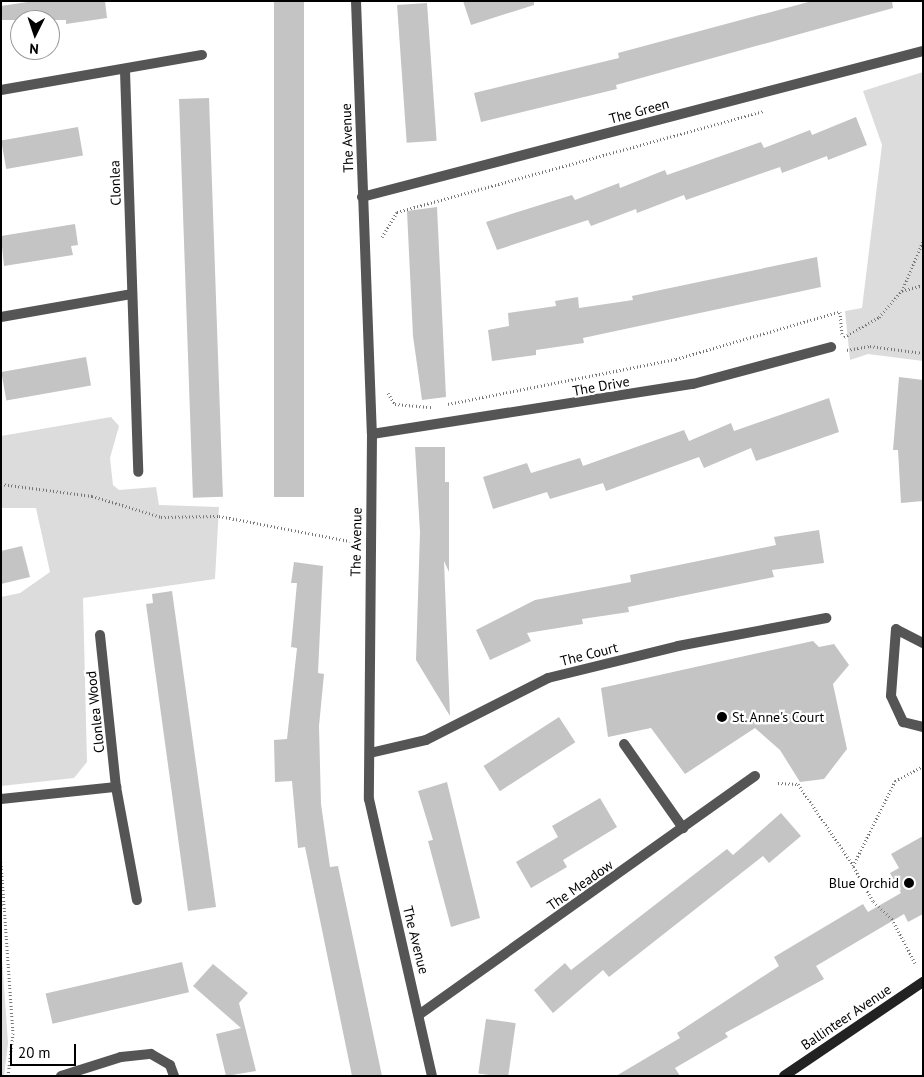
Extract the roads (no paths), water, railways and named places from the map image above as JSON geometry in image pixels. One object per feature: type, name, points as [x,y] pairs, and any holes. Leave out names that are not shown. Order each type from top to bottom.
[{"type":"street","name":"The Avenue","points":[[356,1],[372,434],[370,753],[374,829],[420,1014],[432,1076]]},
{"type":"street","name":"The Green","points":[[362,197],[923,50]]},
{"type":"street","points":[[1,90],[126,71],[202,55]]},
{"type":"street","name":"Clonlea","points":[[126,71],[131,294],[138,472]]},
{"type":"street","points":[[1,317],[131,294]]},
{"type":"street","name":"The Drive","points":[[372,434],[692,384],[831,347]]},
{"type":"street","name":"The Court","points":[[370,753],[426,740],[548,678],[678,646],[826,618]]},
{"type":"street","points":[[923,643],[896,629],[891,696],[903,722],[923,727]]},
{"type":"street","name":"Clonlea Wood","points":[[100,635],[116,787],[137,900]]},
{"type":"street","points":[[624,744],[683,828]]},
{"type":"street","name":"The Meadow","points":[[420,1014],[755,776]]},
{"type":"street","points":[[1,799],[116,787]]},
{"type":"street","name":"Ballinteer Avenue","points":[[784,1076],[923,982]]},
{"type":"street","points":[[61,1076],[121,1056],[151,1054],[170,1065],[174,1076]]},
{"type":"place","name":"St. Anne's Court","points":[[722,717]]},
{"type":"place","name":"Blue Orchid","points":[[909,883]]}]
